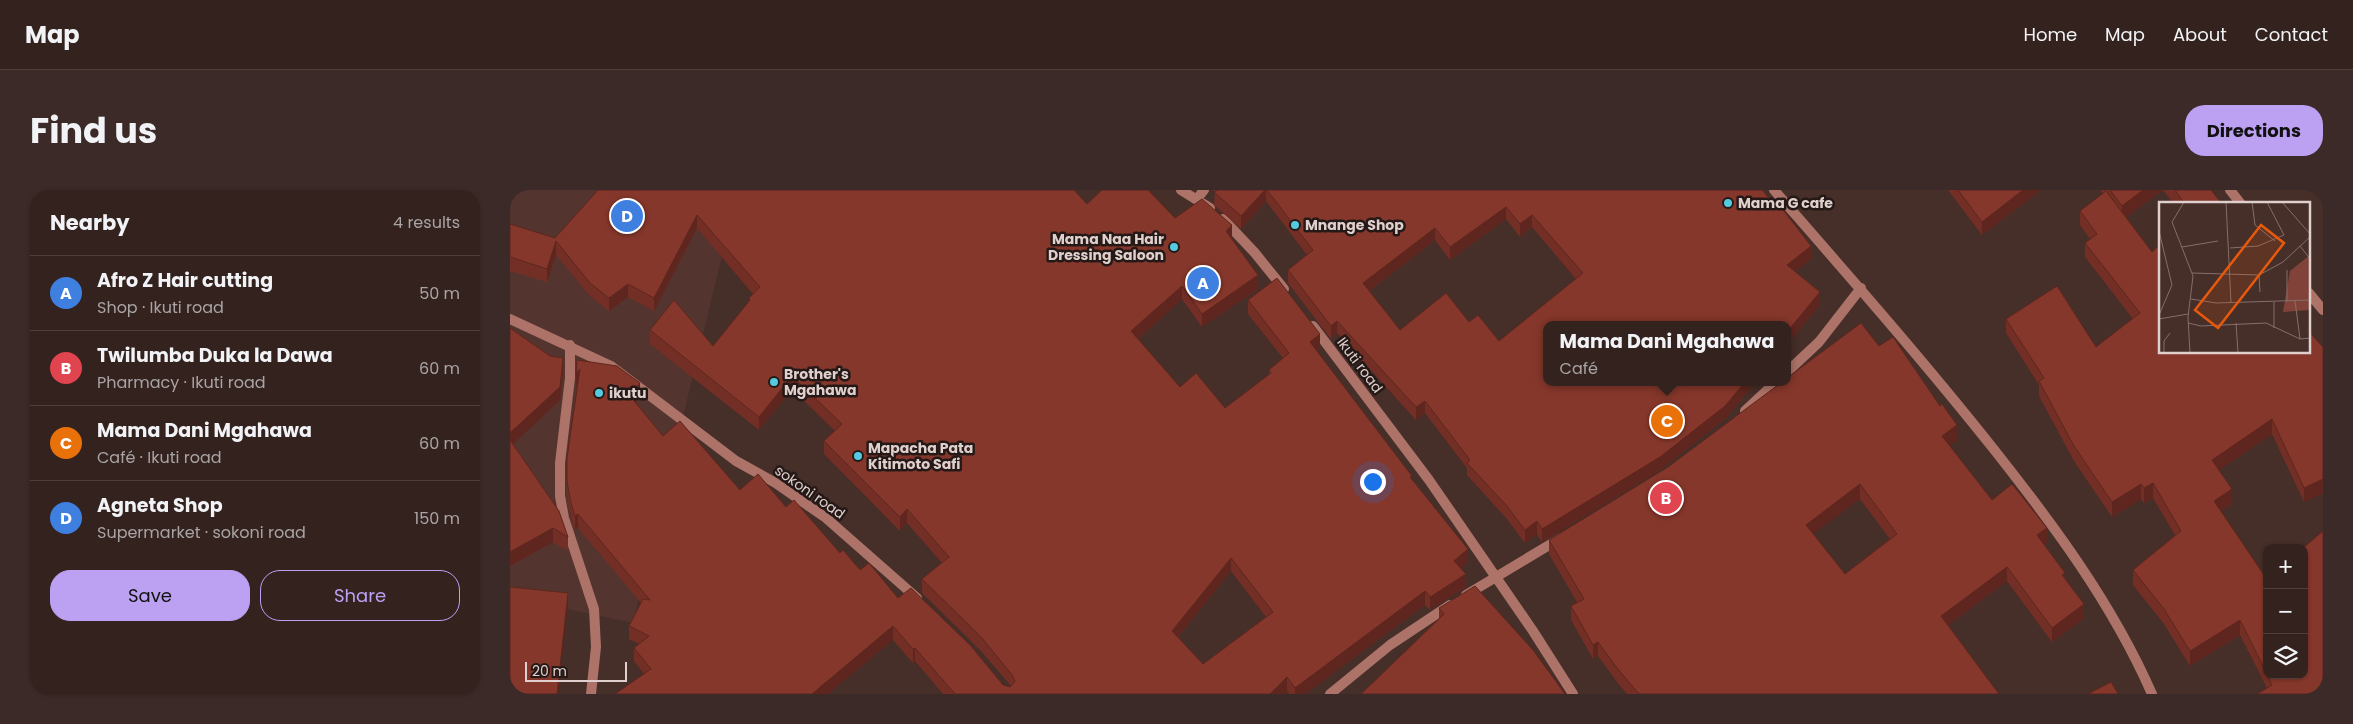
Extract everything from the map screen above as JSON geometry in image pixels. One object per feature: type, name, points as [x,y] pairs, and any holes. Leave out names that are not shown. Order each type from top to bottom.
[{"type":"street","points":[[1181,190],[1197,199],[1228,224],[1290,298]]},
{"type":"street","points":[[1197,199],[1204,190]]},
{"type":"street","points":[[1774,190],[1861,288],[1971,421],[2068,548],[2131,647],[2152,694]]},
{"type":"street","points":[[2230,190],[2239,202]]},
{"type":"street","points":[[1791,368],[1819,342],[1861,288]]},
{"type":"street","points":[[2310,294],[2323,310]]},
{"type":"street","name":"sokoni road","points":[[510,319],[570,345],[611,366],[736,461],[774,482],[826,518],[923,603]]},
{"type":"street","name":"Ikuti road","points":[[1309,321],[1429,480],[1496,576],[1574,694]]},
{"type":"street","points":[[570,345],[570,378],[560,463],[560,496],[564,518],[594,609],[596,648],[591,694]]},
{"type":"street","points":[[1739,417],[1772,386]]},
{"type":"street","points":[[1330,694],[1390,645],[1496,576],[1569,533]]},
{"type":"shaded area","name":"ikutu","points":[[510,190],[738,190],[633,623],[510,597]]},
{"type":"building","points":[[598,190],[1074,190],[1087,204],[1102,190],[1148,190],[1175,218],[1202,199],[1232,225],[1226,231],[1258,275],[1202,314],[1182,286],[1131,331],[1180,387],[1196,373],[1225,408],[1271,373],[1269,370],[1289,353],[1248,300],[1277,278],[1320,334],[1310,342],[1412,476],[1410,477],[1468,549],[1454,561],[1466,574],[1430,597],[1425,591],[1295,688],[1287,677],[1270,694],[955,694],[893,626],[812,694],[615,694],[651,669],[634,648],[649,636],[629,626],[643,599],[650,600],[578,514],[575,516],[571,503],[567,482],[567,458],[580,369],[576,373],[577,360],[617,366],[640,383],[630,396],[663,436],[680,421],[740,490],[758,474],[786,507],[794,500],[840,553],[843,550],[860,570],[869,563],[898,598],[911,588],[971,646],[1003,685],[1010,687],[1015,682],[1013,676],[981,637],[922,579],[949,557],[907,509],[900,517],[824,441],[842,424],[792,376],[759,417],[650,330],[674,300],[713,346],[750,300],[749,298],[760,287],[697,215],[654,298],[628,284],[609,298],[590,283],[556,241],[547,269],[510,257],[510,224],[555,238]],"holes":[[[1231,558],[1273,612],[1203,664],[1172,631]]]},
{"type":"building","points":[[1218,190],[1265,190],[1241,216],[1214,192]]},
{"type":"building","points":[[1267,190],[1762,190],[1777,208],[1780,206],[1811,246],[1787,265],[1820,292],[1791,327],[1791,321],[1543,321],[1543,386],[1742,386],[1725,406],[1660,457],[1542,529],[1537,521],[1525,530],[1506,505],[1467,463],[1470,460],[1425,401],[1416,407],[1337,321],[1331,326],[1288,270],[1313,250]],"holes":[[[1506,207],[1520,224],[1532,215],[1583,273],[1499,341],[1478,315],[1469,322],[1446,293],[1400,330],[1363,283],[1435,228],[1450,247]]]},
{"type":"building","points":[[1958,190],[2023,190],[1982,222]]},
{"type":"building","points":[[2110,190],[2143,190],[2122,206]]},
{"type":"building","points":[[2175,190],[2211,190],[2220,202],[2184,202]]},
{"type":"building","points":[[2106,191],[2152,252],[2159,246],[2159,354],[2310,354],[2310,333],[2323,347],[2323,479],[2304,488],[2272,419],[2212,460],[2232,489],[2214,501],[2263,574],[2263,666],[2240,620],[2190,651],[2164,609],[2133,570],[2181,531],[2153,483],[2144,488],[2141,484],[2112,502],[2074,446],[2039,381],[2044,378],[2006,319],[2057,286],[2096,347],[2140,313],[2085,243],[2097,234],[2080,211]]},
{"type":"building","points":[[1861,323],[1879,346],[1893,337],[1940,406],[1942,404],[1957,425],[1942,436],[1992,500],[2012,484],[2047,528],[2037,535],[2065,573],[2062,575],[2084,604],[2052,628],[2007,567],[1941,616],[1999,694],[1639,694],[1598,642],[1593,645],[1571,606],[1584,599],[1549,540],[1668,467],[1777,386],[1791,386],[1791,375]],"holes":[[[1860,484],[1897,534],[1845,574],[1806,525]]]},
{"type":"building","points":[[510,328],[550,356],[563,358],[560,387],[510,433]]},
{"type":"building","points":[[510,440],[559,511],[568,537],[553,528],[510,552]]},
{"type":"building","points":[[2323,531],[2323,694],[2257,694],[2272,685],[2269,679],[2308,679],[2308,544]]},
{"type":"building","points":[[1475,586],[1533,650],[1565,694],[1361,694],[1444,614],[1439,608]]},
{"type":"building","points":[[511,587],[568,593],[557,694],[510,694]]},
{"type":"building","points":[[2111,682],[2118,694],[2088,694]]},
{"type":"place","name":"Mama G cafe","points":[[1728,203]]},
{"type":"place","name":"Agneta Shop","points":[[627,216]]},
{"type":"place","name":"Mnange Shop","points":[[1295,225]]},
{"type":"place","name":"Mama Naa Hair Dressing Saloon","points":[[1174,247]]},
{"type":"place","name":"Afro Z Hair cutting","points":[[1203,283]]},
{"type":"place","name":"Brother's Mgahawa","points":[[774,382]]},
{"type":"place","name":"ikutu","points":[[599,393]]},
{"type":"place","name":"Mama Dani Mgahawa","points":[[1667,421]]},
{"type":"place","name":"Mapacha Pata Kitimoto Safi","points":[[858,456]]},
{"type":"place","name":"Twilumba Duka la Dawa","points":[[1666,498]]}]
